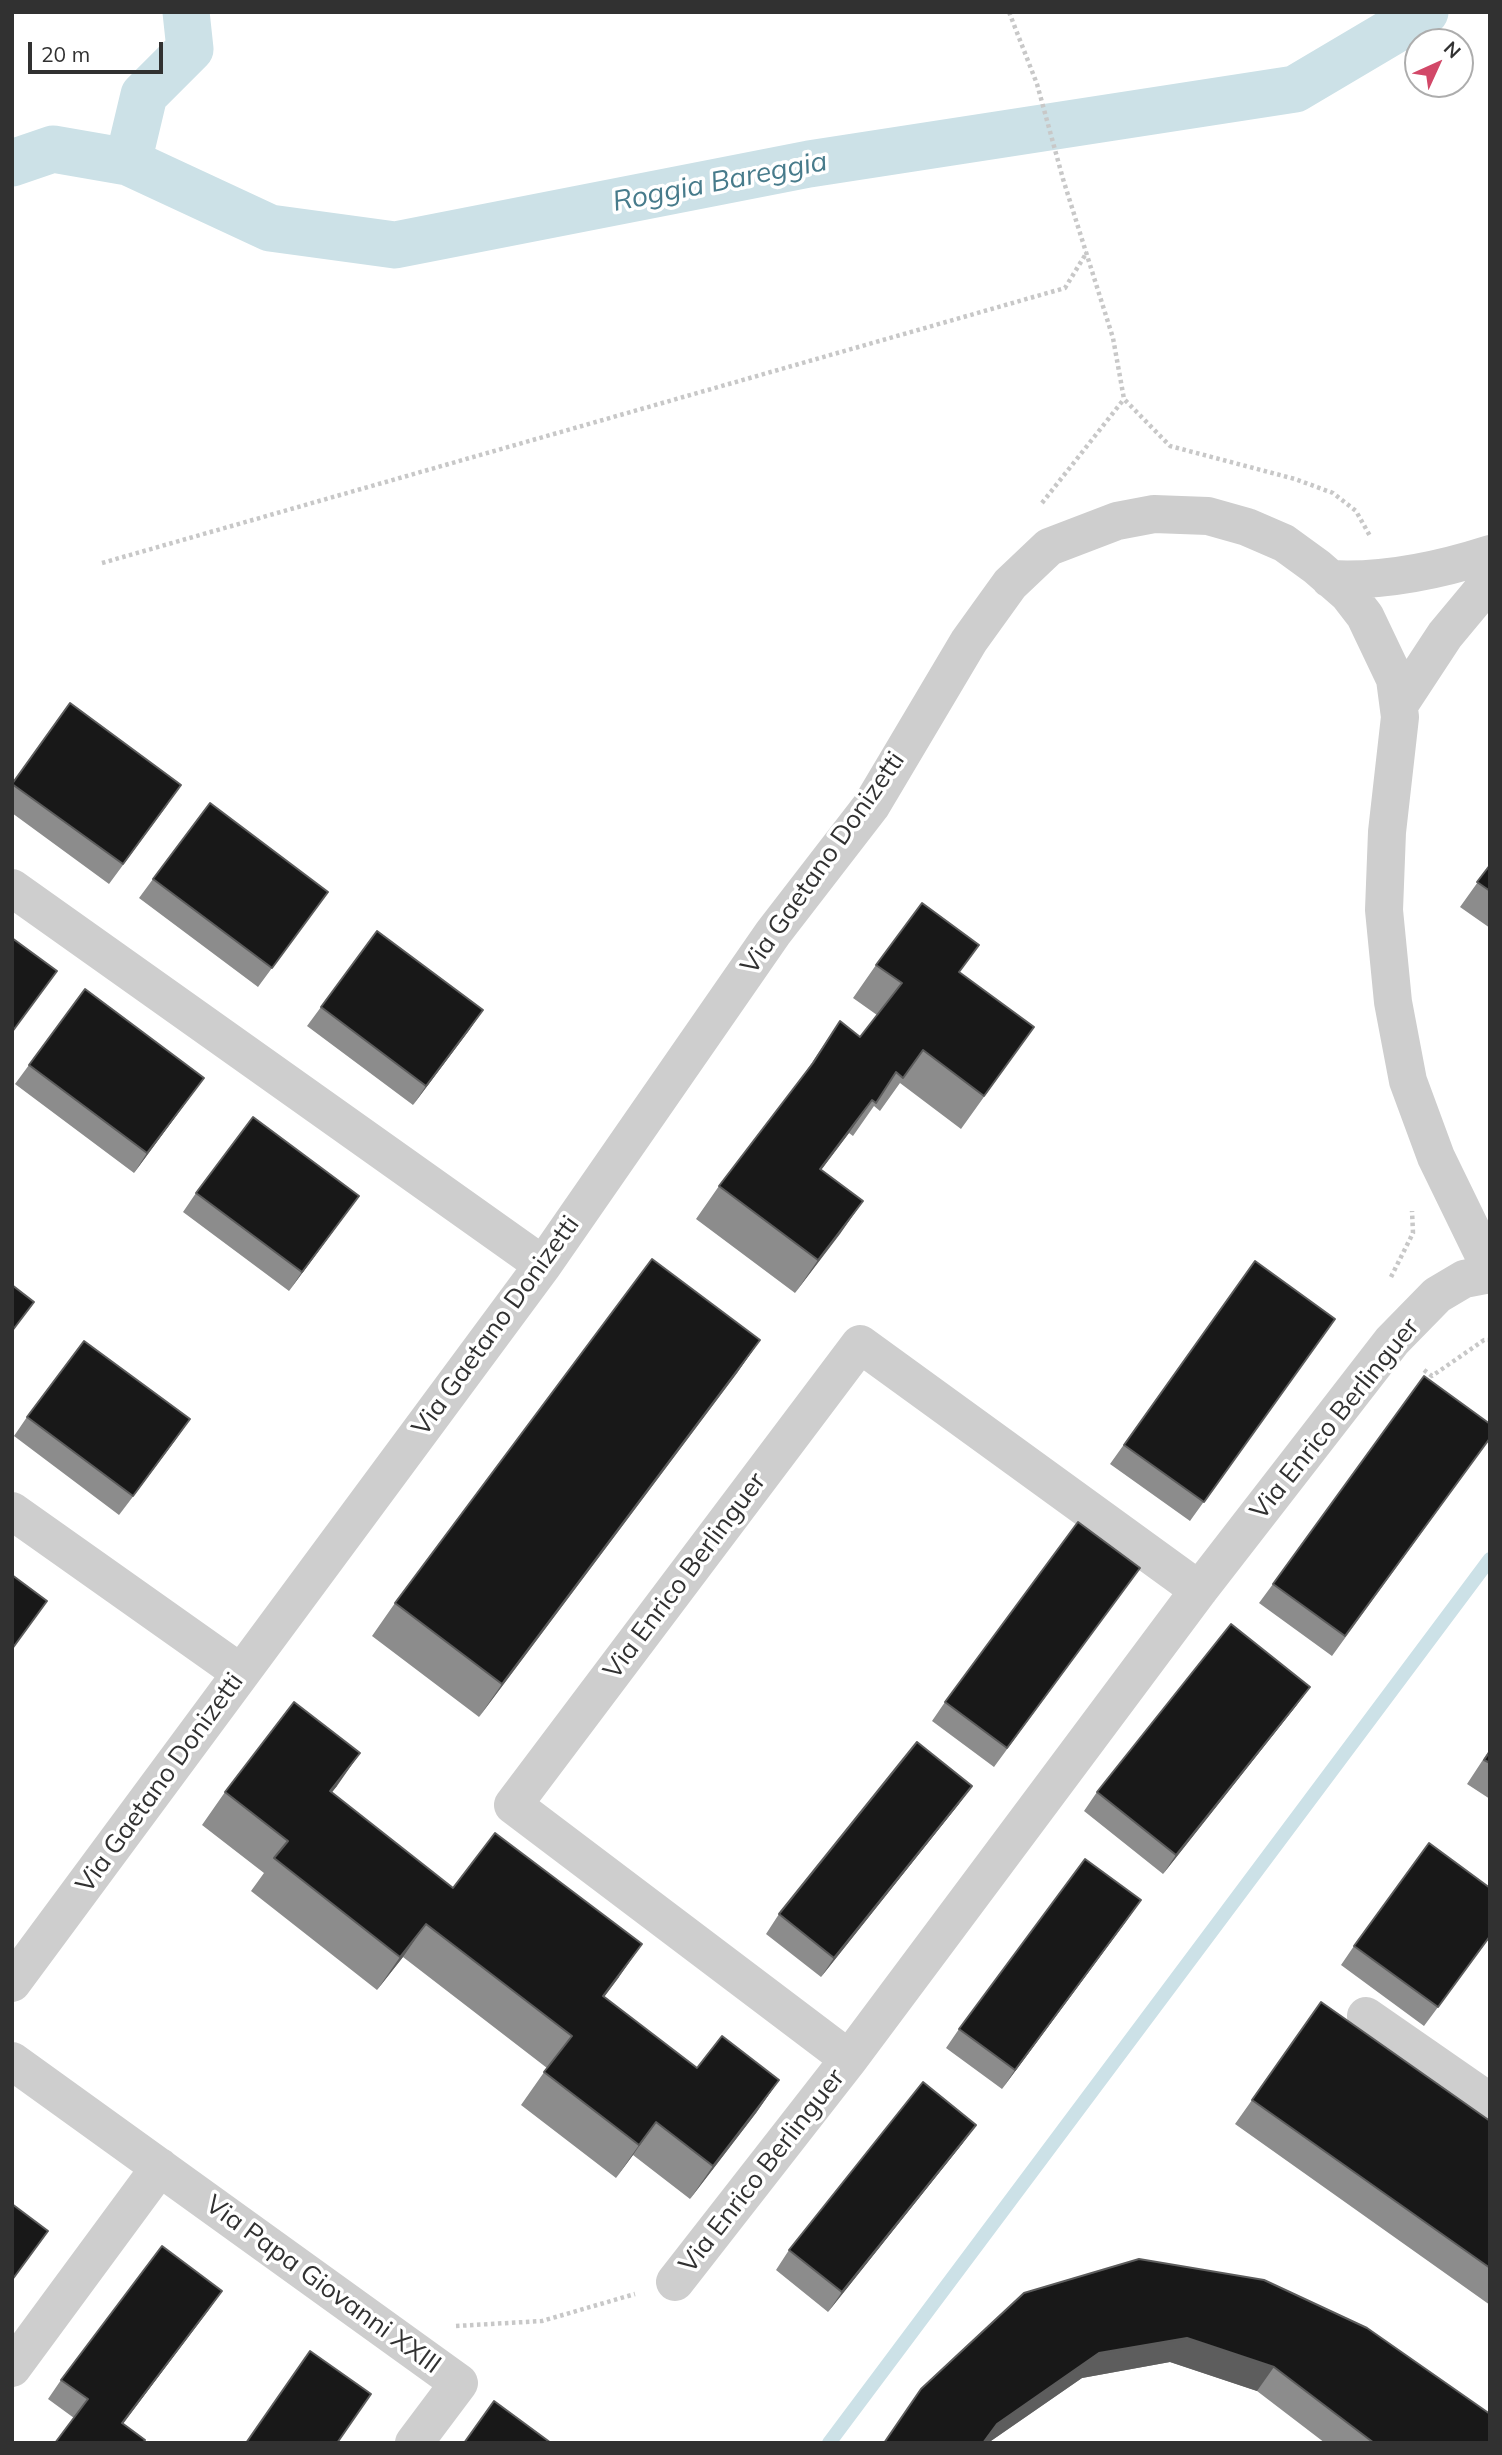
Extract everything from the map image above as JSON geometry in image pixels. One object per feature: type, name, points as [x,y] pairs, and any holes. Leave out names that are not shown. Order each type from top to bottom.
[{"type":"street","name":"Via Gaetano Donizetti","points":[[12,1983],[543,1265],[773,933],[871,806],[969,641],[1010,584],[1049,547],[1117,521],[1154,514],[1208,516],[1247,527],[1284,543],[1348,593],[1365,616],[1395,679],[1399,705],[1400,717],[1387,832],[1384,911],[1393,1002],[1408,1081],[1436,1157],[1490,1268]]},
{"type":"street","points":[[1330,579],[1358,580],[1399,576],[1490,554]]},
{"type":"street","points":[[1399,705],[1445,635],[1490,581]]},
{"type":"street","points":[[12,888],[543,1265]]},
{"type":"street","name":"Via Enrico Berlinguer","points":[[675,2282],[849,2059],[1199,1590],[1392,1342],[1437,1295],[1464,1279],[1490,1274]]},
{"type":"street","name":"Via Enrico Berlinguer","points":[[849,2059],[513,1805],[521,1794],[860,1344],[1199,1590]]},
{"type":"street","points":[[12,1511],[241,1672]]},
{"type":"street","points":[[1366,2016],[1490,2102]]},
{"type":"street","name":"Via Papa Giovanni XXIII","points":[[12,2061],[459,2383],[414,2443]]},
{"type":"street","points":[[12,2368],[160,2167]]},
{"type":"path","points":[[1009,12],[1037,84],[1113,338],[1124,399]]},
{"type":"path","points":[[102,563],[1065,288],[1087,252]]},
{"type":"path","points":[[1385,1288],[1413,1233],[1412,1207]]},
{"type":"path","points":[[1392,1342],[1432,1376],[1484,1340],[1490,1340]]},
{"type":"path","points":[[450,2326],[542,2321],[675,2282]]},
{"type":"building","points":[[70,703],[181,785],[123,864],[12,784]]},
{"type":"building","points":[[210,803],[328,892],[272,968],[153,879]]},
{"type":"building","points":[[1490,865],[1490,891],[1477,882]]},
{"type":"building","points":[[922,903],[979,945],[959,972],[1034,1027],[984,1096],[923,1050],[903,1078],[896,1072],[876,1103],[872,1100],[820,1169],[863,1201],[818,1260],[719,1186],[813,1063],[840,1021],[860,1037],[902,983],[876,965]]},
{"type":"building","points":[[377,931],[483,1010],[426,1086],[321,1007]]},
{"type":"building","points":[[12,938],[57,971],[12,1032]]},
{"type":"building","points":[[85,989],[204,1078],[147,1153],[29,1065]]},
{"type":"building","points":[[253,1117],[359,1196],[302,1272],[196,1193]]},
{"type":"building","points":[[652,1259],[760,1340],[502,1684],[395,1603]]},
{"type":"building","points":[[1255,1261],[1335,1319],[1204,1502],[1124,1445]]},
{"type":"building","points":[[12,1285],[34,1302],[12,1331]]},
{"type":"building","points":[[84,1341],[190,1419],[133,1496],[27,1417]]},
{"type":"building","points":[[1424,1376],[1490,1424],[1490,1438],[1345,1636],[1273,1584]]},
{"type":"building","points":[[1078,1522],[1140,1568],[1007,1748],[945,1702]]},
{"type":"building","points":[[12,1575],[47,1601],[12,1649]]},
{"type":"building","points":[[1231,1624],[1310,1687],[1176,1855],[1097,1792]]},
{"type":"building","points":[[294,1702],[360,1753],[330,1791],[453,1888],[495,1833],[642,1944],[603,1996],[697,2068],[722,2036],[779,2080],[713,2166],[656,2122],[639,2145],[544,2072],[572,2036],[426,1924],[400,1957],[274,1858],[288,1841],[225,1792]]},
{"type":"building","points":[[917,1742],[972,1786],[834,1958],[779,1914]]},
{"type":"building","points":[[1490,1751],[1490,1763],[1484,1760]]},
{"type":"building","points":[[1429,1843],[1490,1888],[1490,1936],[1438,2007],[1354,1946]]},
{"type":"building","points":[[1085,1859],[1141,1900],[1015,2070],[959,2029]]},
{"type":"building","points":[[1321,2002],[1490,2121],[1490,2268],[1252,2100]]},
{"type":"building","points":[[923,2082],[976,2125],[842,2292],[789,2250]]},
{"type":"building","points":[[12,2204],[48,2231],[12,2280]]},
{"type":"building","points":[[162,2246],[222,2291],[122,2423],[145,2440],[143,2443],[55,2443],[88,2399],[61,2380]]},
{"type":"building","points":[[1139,2259],[1264,2280],[1367,2328],[1490,2414],[1490,2443],[1374,2443],[1274,2367],[1187,2338],[1099,2353],[997,2424],[983,2443],[884,2443],[921,2389],[1024,2293]]},
{"type":"building","points":[[310,2351],[371,2394],[337,2443],[246,2443]]},
{"type":"building","points":[[494,2401],[551,2443],[464,2443]]},
{"type":"waterway","points":[[128,162],[144,95],[190,49],[186,12]]},
{"type":"waterway","name":"Roggia Bareggia","points":[[12,163],[53,149],[128,162],[270,228],[395,245],[809,164],[1295,89],[1425,12]]},
{"type":"waterway","points":[[829,2443],[1490,1559]]}]
